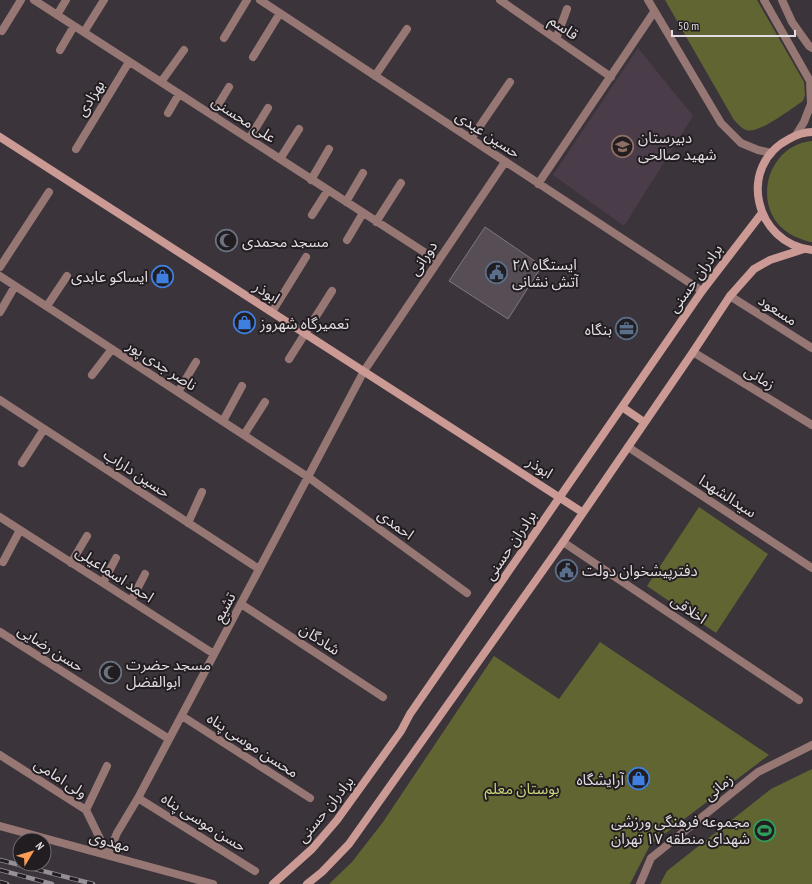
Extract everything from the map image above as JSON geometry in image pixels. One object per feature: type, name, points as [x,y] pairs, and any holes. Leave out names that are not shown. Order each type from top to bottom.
[{"type":"main road","points":[[808,250],[786,242],[772,230],[762,214],[758,198],[758,182],[762,167],[771,153],[782,142],[796,135],[812,132]]},
{"type":"main road","name":"ابوذر","points":[[0,137],[560,496],[582,512]]},
{"type":"main road","name":"برادران حسنی","points":[[273,884],[312,849],[337,820],[401,731],[410,714],[702,291],[762,214]]},
{"type":"main road","points":[[308,884],[349,844],[563,542],[730,296],[754,269],[770,260],[808,250]]},
{"type":"main road","points":[[622,407],[644,422]]},
{"type":"street","points":[[2,31],[21,0]]},
{"type":"street","name":"علی محسنی","points":[[34,0],[438,262]]},
{"type":"street","points":[[57,14],[66,0]]},
{"type":"street","points":[[84,32],[104,0]]},
{"type":"street","points":[[224,38],[247,0]]},
{"type":"street","name":"حسین عبدی","points":[[260,0],[702,291]]},
{"type":"street","name":"قاسم","points":[[500,0],[512,3],[556,39],[611,77]]},
{"type":"street","points":[[648,0],[722,123],[741,143],[758,150],[771,153]]},
{"type":"street","points":[[764,0],[810,81],[811,104],[804,122],[796,135]]},
{"type":"street","points":[[782,0],[792,22],[812,48]]},
{"type":"street","points":[[556,39],[567,9]]},
{"type":"street","points":[[538,184],[654,12]]},
{"type":"street","points":[[253,57],[280,13]]},
{"type":"street","points":[[60,50],[74,26]]},
{"type":"street","points":[[375,76],[407,29]]},
{"type":"street","points":[[161,82],[184,50]]},
{"type":"street","name":"بهزادی","points":[[76,149],[129,62]]},
{"type":"street","points":[[471,140],[510,82]]},
{"type":"street","points":[[212,115],[229,87]]},
{"type":"street","points":[[168,113],[179,94]]},
{"type":"street","points":[[248,139],[268,108]]},
{"type":"street","points":[[280,159],[300,129]]},
{"type":"street","points":[[311,180],[329,149]]},
{"type":"street","name":"دورانی","points":[[364,371],[505,162]]},
{"type":"street","points":[[346,202],[363,173]]},
{"type":"street","points":[[376,222],[401,183]]},
{"type":"street","points":[[312,215],[328,190]]},
{"type":"street","points":[[0,267],[49,192]]},
{"type":"street","points":[[347,240],[363,213]]},
{"type":"street","points":[[272,312],[306,257]]},
{"type":"street","name":"ناصر جدی پور","points":[[0,276],[308,477]]},
{"type":"street","points":[[47,306],[67,276]]},
{"type":"street","points":[[0,312],[15,286]]},
{"type":"street","points":[[289,359],[332,291]]},
{"type":"street","name":"مسعود","points":[[730,296],[812,348]]},
{"type":"street","points":[[92,376],[112,348]]},
{"type":"street","name":"زمانی","points":[[693,352],[812,425]]},
{"type":"street","points":[[178,392],[196,362]]},
{"type":"street","name":"تشیع","points":[[108,855],[117,833],[138,798],[182,716],[364,371]]},
{"type":"street","points":[[223,421],[242,386]]},
{"type":"street","name":"حسین داراب","points":[[0,400],[259,569]]},
{"type":"street","points":[[244,435],[265,402]]},
{"type":"street","points":[[22,463],[44,429]]},
{"type":"street","name":"سیدالشهدا","points":[[628,447],[812,568]]},
{"type":"street","name":"احمدی","points":[[308,477],[467,593]]},
{"type":"street","points":[[188,523],[202,492]]},
{"type":"street","name":"احمد اسماعیلی","points":[[0,517],[214,654]]},
{"type":"street","points":[[3,562],[20,530]]},
{"type":"street","points":[[71,563],[87,536]]},
{"type":"street","name":"اخلاقی","points":[[563,542],[799,700]]},
{"type":"street","points":[[103,583],[116,558]]},
{"type":"street","points":[[131,601],[145,574]]},
{"type":"street","name":"شادگان","points":[[241,604],[383,697]]},
{"type":"street","name":"حسن رضایی","points":[[0,632],[169,739]]},
{"type":"street","name":"محسن موسی پناه","points":[[182,716],[310,798]]},
{"type":"street","name":"زمانی","points":[[640,884],[651,858],[746,781],[758,772],[812,745]]},
{"type":"street","name":"ولی امامی","points":[[0,755],[86,810],[108,855]]},
{"type":"street","points":[[86,810],[107,766]]},
{"type":"street","name":"حسن موسی پناه","points":[[138,798],[255,871]]},
{"type":"street","name":"مهدوی","points":[[0,826],[213,884]]},
{"type":"shaded area","name":"دبیرستان شهید صالحی","points":[[638,48],[693,116],[624,226],[553,175]]},
{"type":"green space","points":[[665,0],[757,0],[804,82],[805,95],[803,101],[775,120],[758,129],[746,130],[743,128],[734,120]]},
{"type":"green space","points":[[812,141],[812,242],[810,242],[791,234],[781,227],[772,215],[768,202],[767,188],[770,174],[777,162],[786,152],[798,144]]},
{"type":"green space","points":[[699,507],[768,554],[716,633],[647,586]]},
{"type":"green space","name":"بوستان معلم","points":[[600,642],[769,755],[650,845],[630,884],[329,884],[352,862],[383,822],[494,656],[559,699]]},
{"type":"green space","name":"مجموعه فرهنگی ورزشی شهدای منطقه ۱۷ تهران","points":[[812,769],[812,884],[660,884],[667,871],[771,789]]},
{"type":"building","name":"ایستگاه ۲۸ آتش نشانی","points":[[485,227],[542,266],[508,319],[449,281]]},
{"type":"railway","points":[[0,860],[93,884]]},
{"type":"railway","points":[[0,870],[52,884]]},
{"type":"railway","points":[[0,882],[7,884]]},
{"type":"place","name":"دبیرستان شهید صالحی","points":[[623,146]]},
{"type":"place","name":"مسجد محمدی","points":[[227,241]]},
{"type":"place","name":"ایستگاه ۲۸ آتش نشانی","points":[[496,273]]},
{"type":"place","name":"ایساکو عابدی","points":[[163,276]]},
{"type":"place","name":"تعمیرگاه شهروز","points":[[245,323]]},
{"type":"place","name":"بنگاه","points":[[627,329]]},
{"type":"place","name":"دفترپیشخوان دولت","points":[[567,570]]},
{"type":"place","name":"مسجد حضرت ابوالفضل","points":[[110,673]]},
{"type":"place","name":"آرایشگاه","points":[[639,779]]},
{"type":"place","name":"مجموعه فرهنگی ورزشی شهدای منطقه ۱۷ تهران","points":[[765,830]]}]
